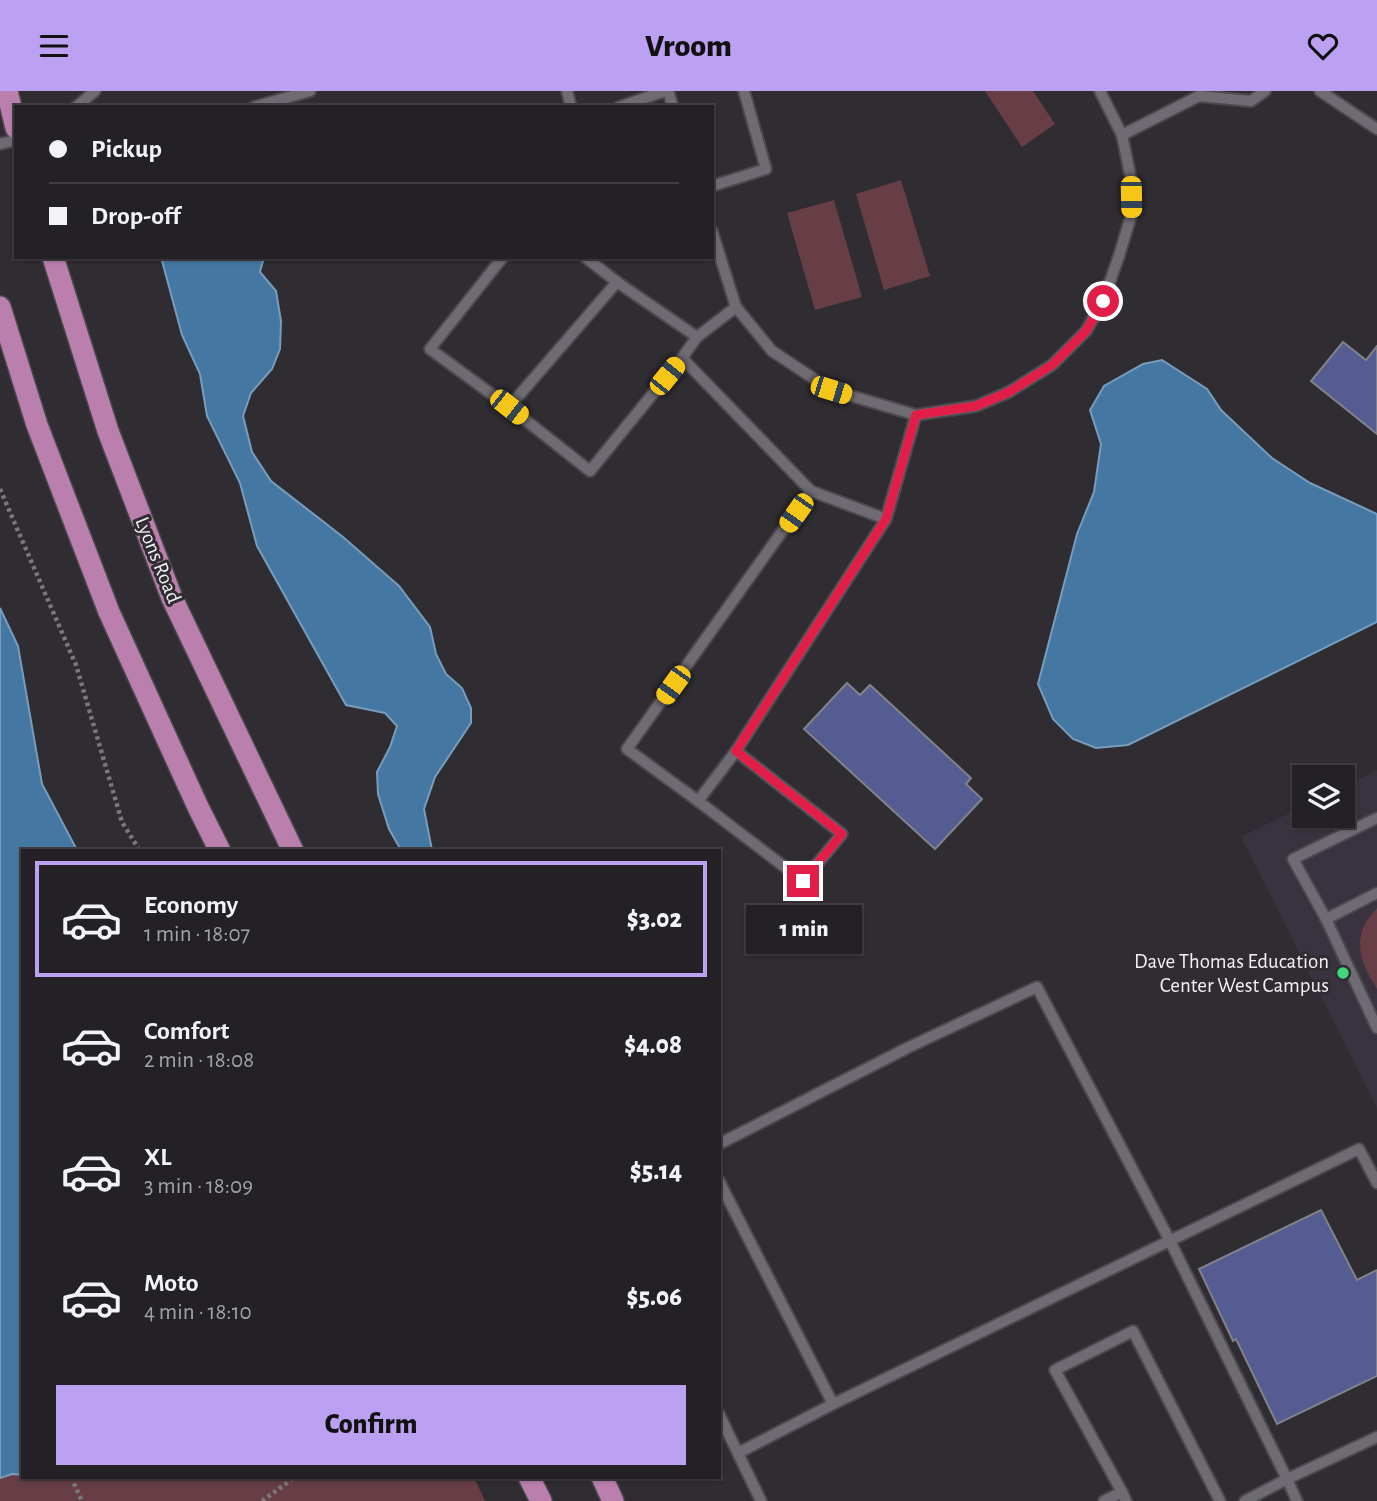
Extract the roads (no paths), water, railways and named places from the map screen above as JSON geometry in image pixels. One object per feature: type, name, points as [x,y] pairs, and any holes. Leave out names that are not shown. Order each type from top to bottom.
[{"type":"main road","points":[[7,91],[14,120]]},
{"type":"main road","name":"Lyons Road","points":[[54,259],[108,431],[172,598],[292,849]]},
{"type":"main road","points":[[0,307],[37,425],[109,612],[219,849]]},
{"type":"main road","points":[[530,1479],[541,1501]]},
{"type":"main road","points":[[603,1479],[613,1501]]},
{"type":"lane","points":[[78,105],[95,91]]},
{"type":"lane","points":[[261,105],[310,91]]},
{"type":"lane","points":[[625,105],[666,91]]},
{"type":"lane","points":[[714,185],[766,169],[744,91]]},
{"type":"lane","points":[[714,237],[736,307],[772,351],[831,390],[916,415],[976,406],[1009,392],[1052,365],[1086,331],[1103,301],[1131,216],[1131,179],[1122,135],[1100,91]]},
{"type":"lane","points":[[1122,135],[1198,94],[1251,101],[1265,91]]},
{"type":"lane","points":[[1320,91],[1377,129]]},
{"type":"lane","points":[[501,259],[430,349],[590,471],[697,337],[736,307]]},
{"type":"lane","points":[[588,259],[697,337]]},
{"type":"lane","points":[[509,407],[617,282]]},
{"type":"lane","points":[[682,358],[811,491],[886,519]]},
{"type":"lane","points":[[698,801],[736,751],[886,519],[916,415]]},
{"type":"lane","points":[[736,751],[842,834],[803,881],[627,749],[811,491]]},
{"type":"lane","points":[[1377,818],[1293,859],[1326,919],[1377,1028]]},
{"type":"lane","points":[[1326,919],[1377,893]]},
{"type":"lane","points":[[721,1143],[909,1047],[1037,987],[1170,1241],[1297,1501]]},
{"type":"lane","points":[[738,1453],[833,1404],[1360,1149],[1377,1183]]},
{"type":"lane","points":[[721,1185],[833,1404]]},
{"type":"lane","points":[[1104,1501],[1124,1497],[1055,1370],[1133,1332],[1220,1501]]},
{"type":"lane","points":[[721,1418],[761,1501]]},
{"type":"lane","points":[[1245,1501],[1377,1437]]},
{"type":"water","points":[[162,259],[263,259],[260,272],[276,291],[281,321],[280,349],[272,369],[251,393],[243,416],[252,452],[271,481],[343,537],[399,586],[430,627],[436,654],[446,674],[462,688],[471,708],[471,723],[435,777],[424,809],[432,849],[400,849],[389,829],[378,794],[377,772],[397,726],[385,713],[346,705],[257,546],[240,483],[207,416],[200,374],[182,335]]},
{"type":"water","points":[[1162,360],[1207,389],[1221,410],[1272,458],[1310,483],[1377,514],[1377,622],[1128,745],[1096,748],[1073,739],[1053,719],[1038,684],[1077,534],[1094,492],[1101,444],[1090,410],[1104,386],[1143,364]]},
{"type":"water","points":[[0,608],[18,646],[42,784],[76,849],[21,849],[21,1475],[12,1474],[0,1478]]},
{"type":"place","name":"Dave Thomas Education Center West Campus","points":[[1343,973]]}]
